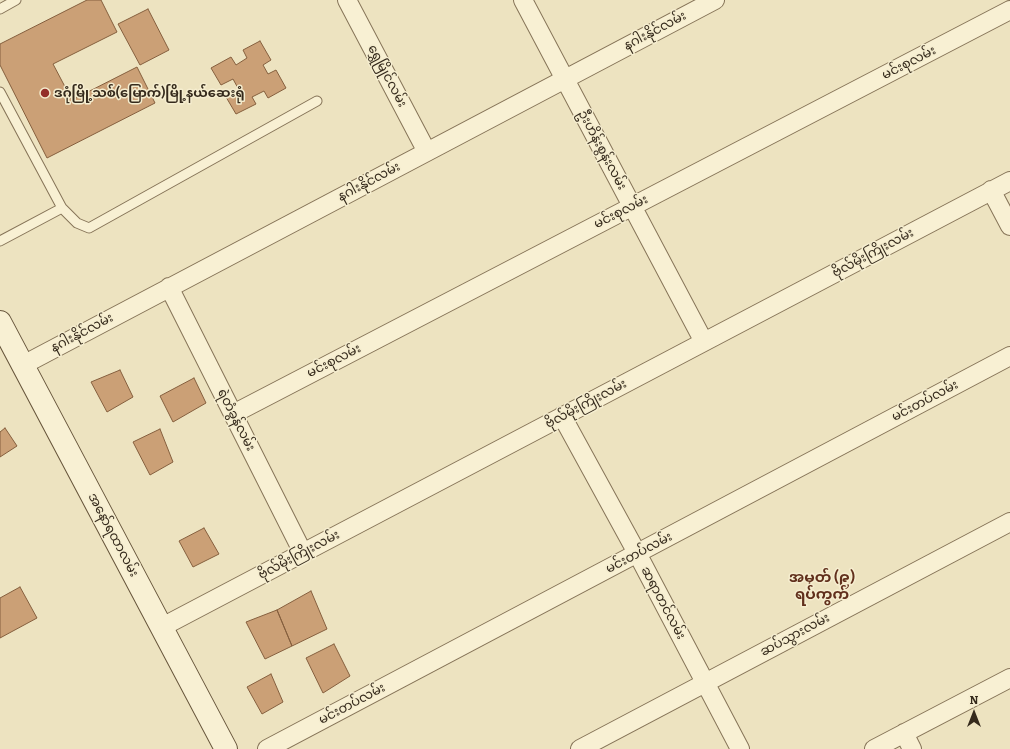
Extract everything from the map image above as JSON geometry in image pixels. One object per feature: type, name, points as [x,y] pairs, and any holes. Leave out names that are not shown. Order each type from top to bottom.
[{"type":"main road","name":"အနော်ရထာလမ်း","points":[[0,322],[226,749]]},
{"type":"street","name":"ရွှေမြိုင်လမ်း","points":[[347,0],[427,152]]},
{"type":"street","name":"ဦးဟိန်းစွန်းလမ်း","points":[[523,0],[704,342]]},
{"type":"street","name":"နဂါးနိုင်လမ်း","points":[[23,365],[715,0]]},
{"type":"street","name":"မင်းစုလမ်း","points":[[233,414],[1010,10]]},
{"type":"street","name":"ဗိုလ်မိုးကြိုးလမ်း","points":[[162,627],[1010,181]]},
{"type":"street","points":[[992,190],[1010,226]]},
{"type":"street","name":"ရဲတံခွန်လမ်း","points":[[169,287],[303,552]]},
{"type":"street","name":"မင်းတပ်လမ်း","points":[[267,749],[1010,356]]},
{"type":"street","name":"ဆရာတင်လမ်း","points":[[562,416],[637,553],[740,749]]},
{"type":"street","name":"ဆပ်သွားလမ်း","points":[[580,749],[1010,522]]},
{"type":"street","points":[[874,749],[1010,678]]},
{"type":"street","points":[[904,733],[912,749]]},
{"type":"lane","points":[[0,9],[16,0]]},
{"type":"lane","points":[[0,92],[62,208],[77,223],[89,228],[317,101]]},
{"type":"lane","points":[[0,241],[62,208]]},
{"type":"building","points":[[87,0],[101,0],[117,32],[53,64],[72,100],[137,67],[155,103],[47,158],[0,65],[0,44]]},
{"type":"building","points":[[148,9],[169,50],[140,65],[118,24]]},
{"type":"building","points":[[260,41],[271,60],[263,65],[268,74],[276,70],[286,88],[268,98],[264,91],[252,97],[256,104],[236,114],[226,97],[239,90],[233,79],[221,85],[211,68],[231,57],[236,65],[247,58],[243,50]]},
{"type":"building","points":[[120,370],[133,397],[107,412],[91,382]]},
{"type":"building","points":[[194,378],[206,403],[173,422],[160,396]]},
{"type":"building","points":[[5,428],[17,446],[0,457],[0,432]]},
{"type":"building","points":[[160,429],[173,462],[150,475],[133,442]]},
{"type":"building","points":[[204,528],[219,554],[193,567],[179,541]]},
{"type":"building","points":[[20,587],[37,618],[0,638],[0,598]]},
{"type":"building","points":[[311,591],[327,629],[292,646],[277,610]]},
{"type":"building","points":[[277,610],[292,646],[265,659],[246,622]]},
{"type":"building","points":[[334,644],[350,676],[323,693],[306,658]]},
{"type":"building","points":[[271,674],[283,702],[262,714],[247,687]]},
{"type":"place","name":"ဒဂုံမြို့သစ်(မြောက်)မြို့နယ်ဆေးရုံ","points":[[45,93]]},
{"type":"district","name":"အမှတ် (၉) ရပ်ကွက်","points":[[822,586]]}]
